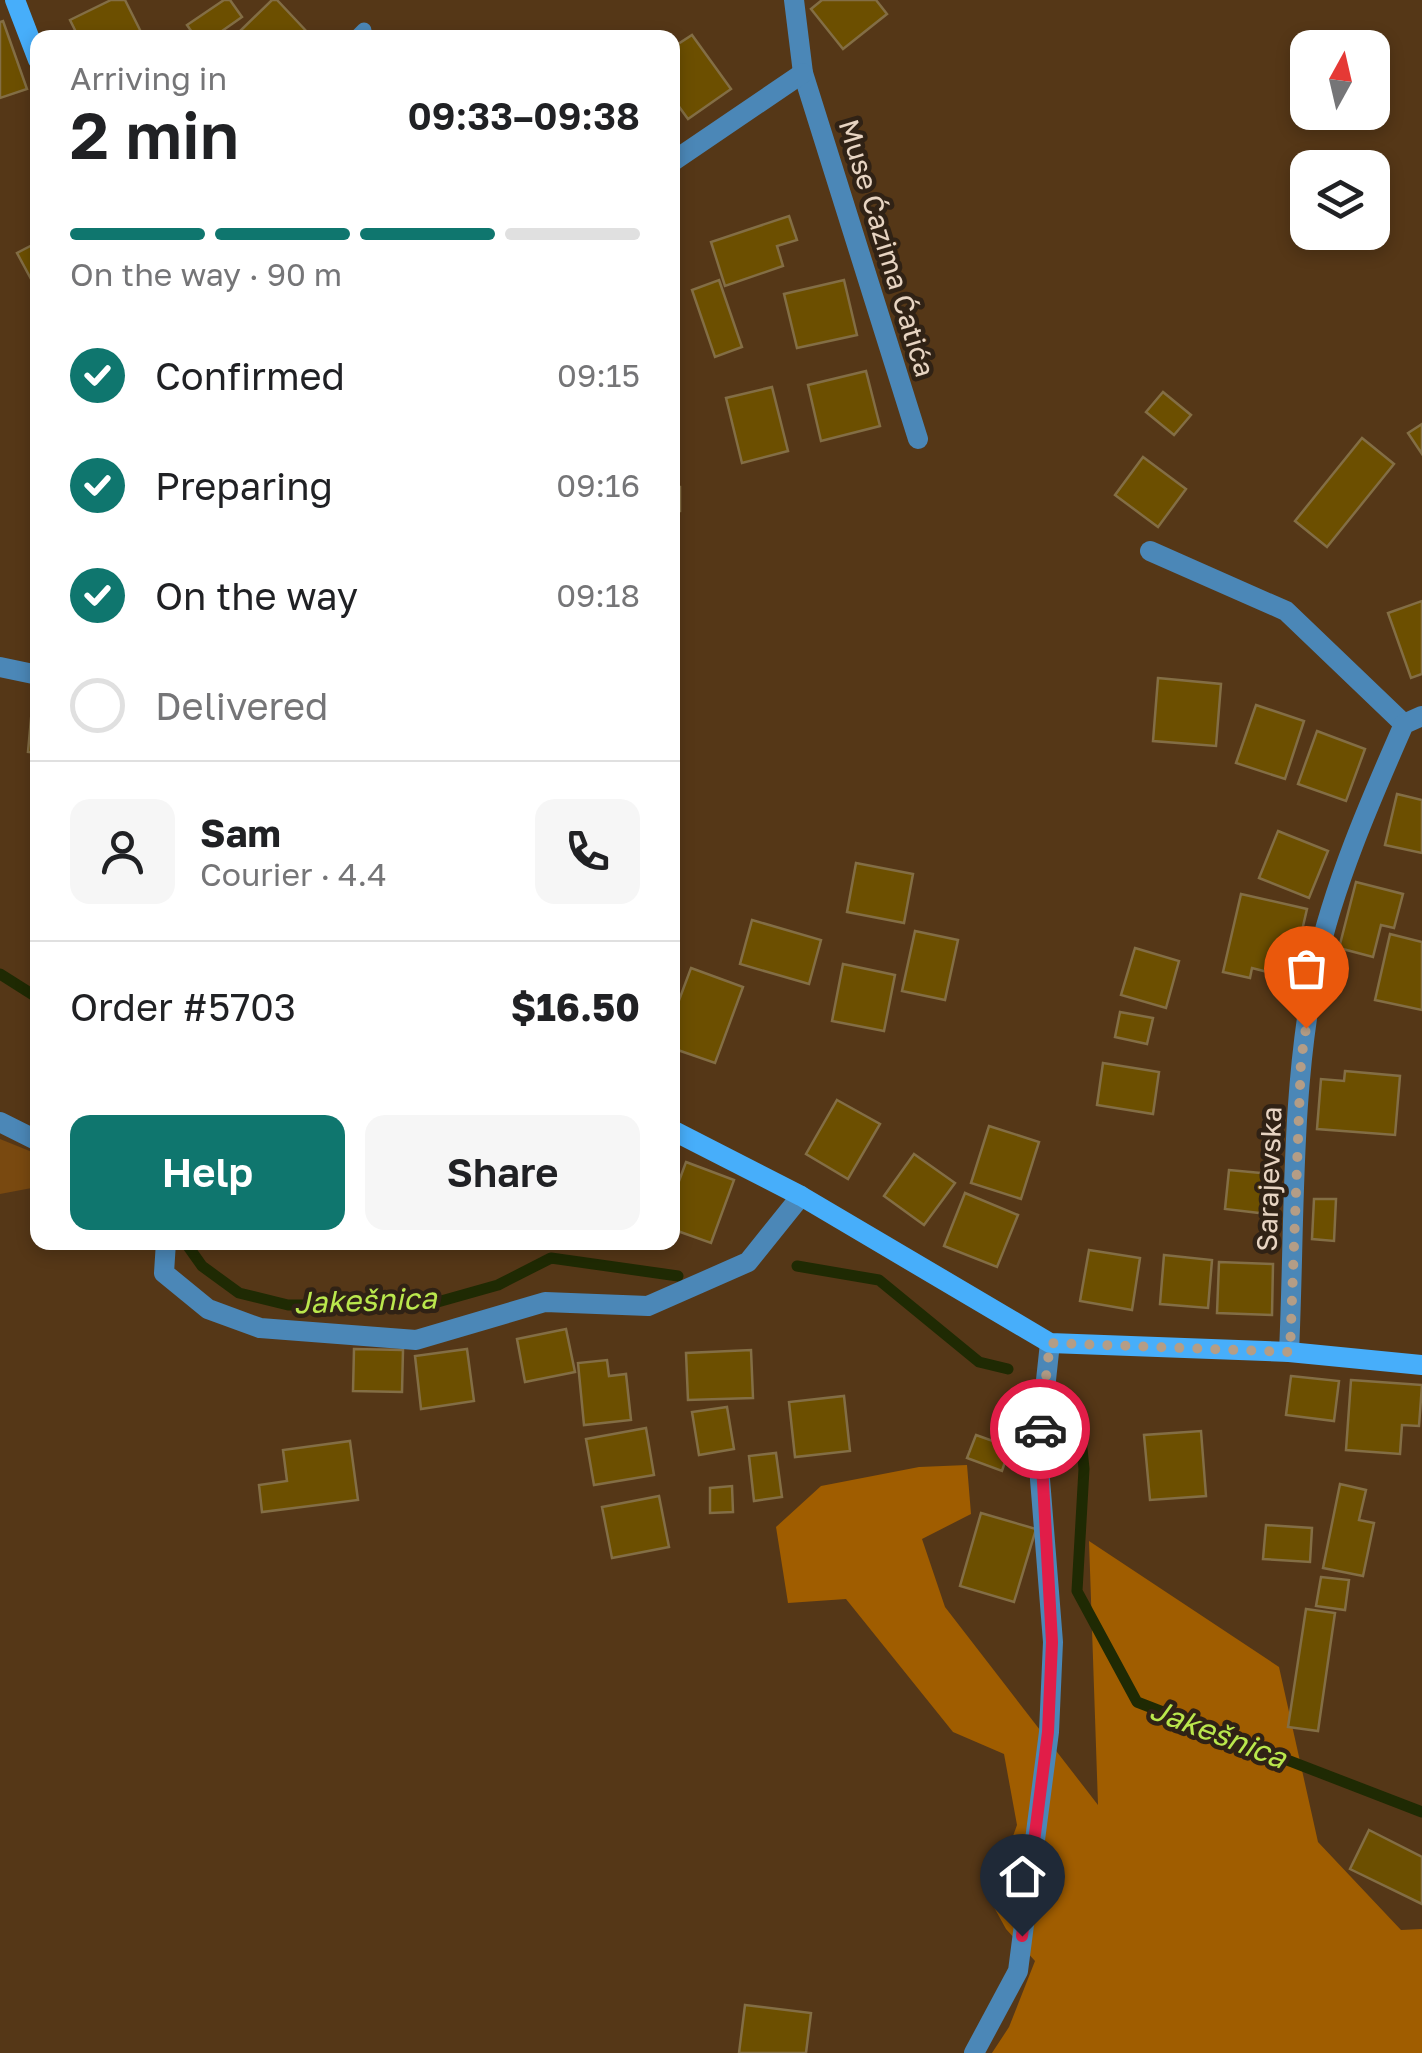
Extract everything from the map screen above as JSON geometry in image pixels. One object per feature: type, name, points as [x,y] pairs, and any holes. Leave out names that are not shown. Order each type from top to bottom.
[{"type":"street","points":[[15,0],[30,39]]},
{"type":"street","name":"Muse Ćazima Ćatića","points":[[794,0],[803,73],[918,439]]},
{"type":"street","points":[[680,157],[803,73]]},
{"type":"street","name":"Sarajevska","points":[[1150,551],[1286,611],[1413,720],[1372,796],[1317,964],[1301,1060],[1290,1352]]},
{"type":"street","points":[[0,667],[30,673]]},
{"type":"street","points":[[0,1122],[30,1137]]},
{"type":"street","points":[[680,1134],[801,1196],[1050,1343],[1290,1352],[1422,1365]]},
{"type":"street","points":[[165,1250],[164,1273],[208,1309],[260,1328],[416,1340],[545,1302],[648,1306],[748,1262],[801,1196]]},
{"type":"street","points":[[974,2053],[1018,1971],[1048,1732],[1052,1642],[1038,1454],[1050,1343]]},
{"type":"shaded area","points":[[0,1139],[30,1151],[30,1188],[0,1194]]},
{"type":"shaded area","points":[[967,1465],[971,1514],[922,1539],[945,1607],[1098,1805],[1089,1541],[1279,1667],[1318,1842],[1401,1930],[1422,1929],[1422,2053],[992,2053],[1009,2027],[1035,1961],[1006,1929],[990,1900],[1017,1825],[1004,1754],[953,1732],[846,1599],[788,1603],[776,1527],[821,1486],[919,1467]]},
{"type":"building","points":[[111,0],[125,0],[140,30],[75,30],[70,20]]},
{"type":"building","points":[[224,0],[230,0],[242,17],[223,30],[190,30],[187,25]]},
{"type":"building","points":[[272,0],[277,0],[305,30],[241,30]]},
{"type":"building","points":[[822,0],[876,0],[887,14],[843,49],[811,9]]},
{"type":"building","points":[[3,21],[27,89],[0,98],[0,22]]},
{"type":"building","points":[[692,35],[731,89],[688,119],[680,108],[680,43]]},
{"type":"building","points":[[789,216],[797,240],[777,246],[783,266],[725,286],[711,242]]},
{"type":"building","points":[[30,246],[30,277],[17,253]]},
{"type":"building","points":[[719,280],[742,347],[715,357],[692,290]]},
{"type":"building","points":[[844,280],[857,335],[797,348],[784,294]]},
{"type":"building","points":[[866,371],[880,426],[821,441],[808,385]]},
{"type":"building","points":[[772,387],[788,451],[742,463],[726,398]]},
{"type":"building","points":[[1163,392],[1191,415],[1174,435],[1146,412]]},
{"type":"building","points":[[1422,424],[1422,454],[1408,433]]},
{"type":"building","points":[[1362,438],[1394,464],[1327,547],[1295,521]]},
{"type":"building","points":[[1143,457],[1186,489],[1158,527],[1115,495]]},
{"type":"building","points":[[1422,601],[1422,674],[1411,678],[1388,613]]},
{"type":"building","points":[[1158,678],[1221,684],[1216,746],[1153,741]]},
{"type":"building","points":[[1256,705],[1304,721],[1285,779],[1236,763]]},
{"type":"building","points":[[1317,731],[1365,749],[1346,801],[1298,784]]},
{"type":"building","points":[[1397,794],[1422,800],[1422,853],[1385,845]]},
{"type":"building","points":[[1278,831],[1328,851],[1309,898],[1259,878]]},
{"type":"building","points":[[856,863],[913,874],[904,923],[847,912]]},
{"type":"building","points":[[1356,882],[1403,894],[1394,928],[1381,925],[1373,957],[1339,948]]},
{"type":"building","points":[[1241,894],[1307,909],[1291,978],[1252,968],[1250,978],[1223,972]]},
{"type":"building","points":[[752,920],[821,940],[809,984],[740,964]]},
{"type":"building","points":[[915,931],[958,940],[945,1000],[902,991]]},
{"type":"building","points":[[1390,934],[1422,942],[1422,1010],[1375,1000]]},
{"type":"building","points":[[1135,948],[1179,961],[1166,1008],[1121,995]]},
{"type":"building","points":[[843,964],[895,975],[884,1031],[832,1021]]},
{"type":"building","points":[[691,968],[743,987],[715,1063],[680,1051],[680,998]]},
{"type":"building","points":[[1120,1012],[1153,1018],[1147,1044],[1115,1037]]},
{"type":"building","points":[[1103,1063],[1159,1072],[1153,1114],[1097,1105]]},
{"type":"building","points":[[1345,1071],[1400,1076],[1395,1135],[1317,1129],[1321,1079],[1344,1081]]},
{"type":"building","points":[[837,1100],[880,1124],[848,1179],[806,1154]]},
{"type":"building","points":[[989,1126],[1039,1142],[1021,1199],[971,1183]]},
{"type":"building","points":[[914,1154],[955,1183],[924,1225],[884,1196]]},
{"type":"building","points":[[686,1162],[734,1180],[711,1243],[680,1232],[680,1178]]},
{"type":"building","points":[[1229,1170],[1272,1174],[1268,1214],[1225,1209]]},
{"type":"building","points":[[965,1193],[1018,1215],[997,1267],[944,1246]]},
{"type":"building","points":[[1314,1199],[1336,1199],[1334,1241],[1312,1239]]},
{"type":"building","points":[[1089,1250],[1140,1258],[1132,1310],[1080,1301]]},
{"type":"building","points":[[1164,1255],[1212,1260],[1208,1308],[1160,1304]]},
{"type":"building","points":[[1219,1262],[1273,1264],[1272,1315],[1217,1313]]},
{"type":"building","points":[[566,1329],[575,1372],[525,1382],[517,1339]]},
{"type":"building","points":[[354,1349],[403,1350],[402,1392],[353,1391]]},
{"type":"building","points":[[467,1349],[474,1401],[421,1409],[415,1356]]},
{"type":"building","points":[[751,1350],[753,1398],[688,1400],[686,1353]]},
{"type":"building","points":[[607,1360],[609,1376],[626,1374],[631,1420],[584,1425],[578,1363]]},
{"type":"building","points":[[1291,1376],[1339,1381],[1334,1421],[1286,1415]]},
{"type":"building","points":[[1351,1380],[1422,1385],[1419,1426],[1402,1425],[1400,1454],[1346,1450]]},
{"type":"building","points":[[844,1396],[850,1451],[795,1457],[789,1402]]},
{"type":"building","points":[[727,1407],[734,1449],[699,1455],[692,1412]]},
{"type":"building","points":[[646,1428],[654,1475],[594,1485],[586,1439]]},
{"type":"building","points":[[1201,1431],[1206,1496],[1150,1500],[1144,1435]]},
{"type":"building","points":[[976,1435],[1010,1447],[1002,1471],[967,1458]]},
{"type":"building","points":[[350,1441],[358,1500],[262,1512],[259,1485],[287,1481],[283,1450]]},
{"type":"building","points":[[776,1453],[782,1497],[754,1501],[749,1456]]},
{"type":"building","points":[[1340,1484],[1366,1490],[1359,1520],[1374,1523],[1363,1576],[1323,1568]]},
{"type":"building","points":[[732,1486],[733,1512],[710,1513],[710,1488]]},
{"type":"building","points":[[659,1496],[669,1547],[612,1558],[602,1507]]},
{"type":"building","points":[[981,1513],[1036,1529],[1014,1602],[960,1586]]},
{"type":"building","points":[[1266,1525],[1312,1528],[1310,1562],[1263,1559]]},
{"type":"building","points":[[1321,1577],[1349,1580],[1345,1610],[1316,1606]]},
{"type":"building","points":[[1306,1609],[1335,1613],[1318,1731],[1288,1727]]},
{"type":"building","points":[[1369,1830],[1422,1857],[1422,1904],[1350,1869]]},
{"type":"building","points":[[745,2005],[811,2013],[806,2053],[739,2053]]},
{"type":"waterway","name":"Jakešnica","points":[[0,974],[30,993]]},
{"type":"waterway","name":"Jakešnica","points":[[191,1250],[202,1266],[239,1293],[288,1305],[427,1305],[498,1285],[551,1258],[678,1276]]},
{"type":"waterway","name":"Jakešnica","points":[[797,1266],[879,1280],[979,1362],[1008,1369]]},
{"type":"waterway","name":"Jakešnica","points":[[1078,1407],[1084,1469],[1077,1591],[1137,1702],[1422,1812]]},
{"type":"way so far","points":[[1040,1429],[1050,1343],[1290,1352],[1301,1060],[1306,1028]]},
{"type":"route","points":[[1022,1936],[1048,1732],[1052,1642],[1038,1454],[1040,1429]]}]
